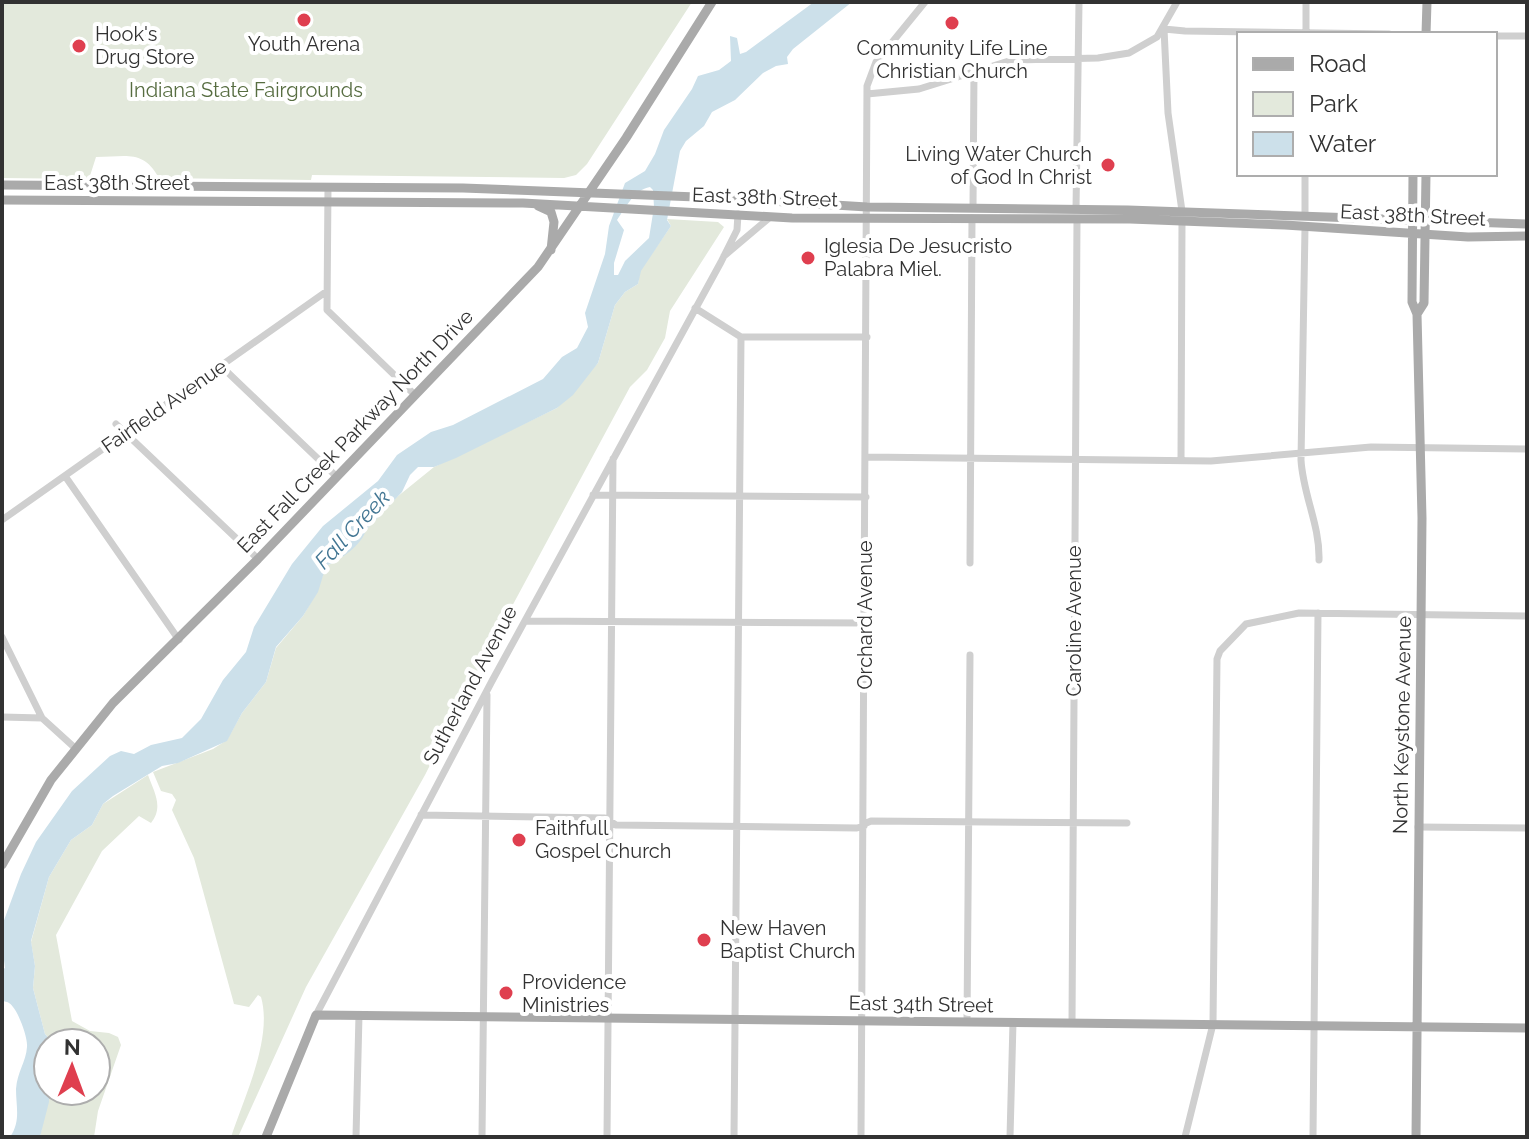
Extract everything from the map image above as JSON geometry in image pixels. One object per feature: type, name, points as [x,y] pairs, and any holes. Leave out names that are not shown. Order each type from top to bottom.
[{"type":"main road","name":"East Fall Creek Parkway North Drive","points":[[2,865],[37,800],[113,703],[258,559],[514,293],[551,250],[712,2]]},
{"type":"main road","points":[[1426,32],[1427,2]]},
{"type":"main road","name":"North Keystone Avenue","points":[[1413,176],[1412,302],[1417,314],[1421,614],[1416,1137]]},
{"type":"main road","name":"North Keystone Avenue","points":[[1417,314],[1424,303],[1426,176]]},
{"type":"main road","name":"East 38th Street","points":[[2,185],[463,188],[972,212],[1182,216],[1305,214],[1527,224]]},
{"type":"main road","name":"East 38th Street","points":[[2,200],[523,203],[771,217],[868,219],[972,212]]},
{"type":"main road","points":[[523,203],[551,212],[554,222],[551,250]]},
{"type":"main road","name":"East 38th Street","points":[[1182,216],[1305,228],[1468,237],[1527,236]]},
{"type":"main road","name":"East 34th Street","points":[[316,1015],[1527,1028]]},
{"type":"main road","name":"Sutherland Avenue","points":[[266,1137],[316,1015]]},
{"type":"street","name":"Orchard Avenue","points":[[861,1137],[867,94],[870,73],[876,62],[925,2]]},
{"type":"street","name":"Caroline Avenue","points":[[1072,1023],[1079,2]]},
{"type":"street","points":[[867,94],[919,89],[1020,59],[1098,58],[1129,53],[1148,44],[1164,29],[1177,2]]},
{"type":"street","points":[[1306,2],[1306,32]]},
{"type":"street","points":[[1164,29],[1249,32]]},
{"type":"street","points":[[1164,29],[1168,113],[1182,216],[1181,460]]},
{"type":"street","points":[[1497,36],[1527,36]]},
{"type":"street","points":[[970,563],[974,71]]},
{"type":"street","points":[[1305,176],[1305,214]]},
{"type":"street","points":[[120,201],[121,186]]},
{"type":"street","points":[[328,187],[327,309],[415,395]]},
{"type":"street","name":"Sutherland Avenue","points":[[316,1015],[737,230],[738,214]]},
{"type":"street","name":"Sutherland Avenue","points":[[722,258],[771,217]]},
{"type":"street","points":[[1305,228],[1302,481],[1318,535],[1319,560]]},
{"type":"street","name":"Fairfield Avenue","points":[[2,520],[327,291]]},
{"type":"street","points":[[695,308],[741,337],[867,337]]},
{"type":"street","points":[[734,1137],[741,337]]},
{"type":"street","points":[[221,366],[336,476]]},
{"type":"street","points":[[116,424],[258,559]]},
{"type":"street","points":[[866,457],[1241,460],[1361,447],[1527,449]]},
{"type":"street","points":[[607,1137],[613,458]]},
{"type":"street","points":[[65,476],[179,640]]},
{"type":"street","points":[[593,495],[866,497]]},
{"type":"street","points":[[1185,1137],[1213,1024],[1217,659],[1227,642],[1243,626],[1252,622],[1299,613],[1527,616]]},
{"type":"street","points":[[1313,1137],[1318,613]]},
{"type":"street","points":[[526,621],[865,623]]},
{"type":"street","points":[[2,637],[42,718],[75,748]]},
{"type":"street","points":[[967,1022],[970,655]]},
{"type":"street","points":[[482,1137],[487,693]]},
{"type":"street","points":[[2,717],[42,718]]},
{"type":"street","points":[[421,815],[605,818],[617,825],[737,827],[857,828],[871,821],[1127,823]]},
{"type":"street","points":[[1418,827],[1527,828]]},
{"type":"street","points":[[356,1137],[359,1015]]},
{"type":"street","points":[[1010,1137],[1013,1022]]},
{"type":"green space","name":"Indiana State Fairgrounds","points":[[2,2],[692,2],[587,164],[576,175],[564,178],[312,175],[311,180],[159,178],[147,162],[125,156],[96,157],[89,179],[2,178]]},
{"type":"green space","points":[[667,219],[718,222],[724,227],[670,311],[665,338],[647,370],[630,387],[440,740],[425,775],[306,987],[238,1137],[231,1137],[260,1049],[264,1013],[261,997],[258,995],[249,1007],[234,1004],[194,858],[172,810],[176,800],[172,794],[161,791],[153,772],[213,749],[227,740],[242,713],[266,682],[276,648],[303,616],[317,592],[326,566],[339,560],[392,501],[434,467],[557,408],[598,363],[615,305],[625,292],[638,284],[640,271],[671,226]]},
{"type":"green space","points":[[148,775],[157,799],[157,811],[151,823],[139,816],[102,851],[56,935],[72,1021],[83,1027],[43,1027],[33,988],[35,966],[31,942],[49,877],[71,840],[92,825],[103,804]]},
{"type":"green space","points":[[112,1034],[118,1037],[121,1045],[112,1071]]},
{"type":"green space","points":[[46,1107],[99,1107],[94,1137],[40,1137]]},
{"type":"water","name":"Fall Creek","points":[[814,2],[852,2],[793,49],[787,57],[788,64],[763,73],[735,100],[712,112],[704,126],[686,141],[680,151],[667,220],[671,226],[641,271],[638,284],[625,292],[615,305],[598,363],[573,395],[557,408],[456,458],[434,467],[418,467],[410,475],[402,492],[355,546],[326,566],[318,592],[303,616],[276,647],[266,682],[242,713],[227,741],[178,763],[162,766],[113,796],[103,804],[92,825],[71,840],[49,877],[31,941],[35,966],[33,988],[43,1027],[32,1027],[32,1107],[48,1107],[40,1137],[10,1137],[17,1120],[16,1089],[27,1043],[15,1010],[2,1001],[2,970],[5,968],[3,923],[36,842],[72,791],[110,756],[121,751],[134,754],[151,745],[182,738],[201,719],[223,680],[246,652],[254,627],[292,564],[323,526],[378,481],[397,455],[431,432],[453,425],[543,379],[562,357],[577,348],[588,327],[585,313],[605,254],[609,226],[625,183],[645,171],[664,130],[698,76],[719,70],[731,61],[730,36],[737,38],[740,54]],"holes":[[[650,187],[654,207],[649,238],[625,261],[618,275],[614,275],[614,263],[624,230],[617,220],[631,200]]]},
{"type":"place","name":"Youth Arena","points":[[304,20]]},
{"type":"place","name":"Community Life Line Christian Church","points":[[952,23]]},
{"type":"place","name":"Hook's Drug Store","points":[[79,46]]},
{"type":"place","name":"Living Water Church of God In Christ","points":[[1108,165]]},
{"type":"place","name":"Iglesia De Jesucristo Palabra Miel.","points":[[808,258]]},
{"type":"place","name":"Faithfull Gospel Church","points":[[519,840]]},
{"type":"place","name":"New Haven Baptist Church","points":[[704,940]]},
{"type":"place","name":"Providence Ministries","points":[[506,993]]}]
